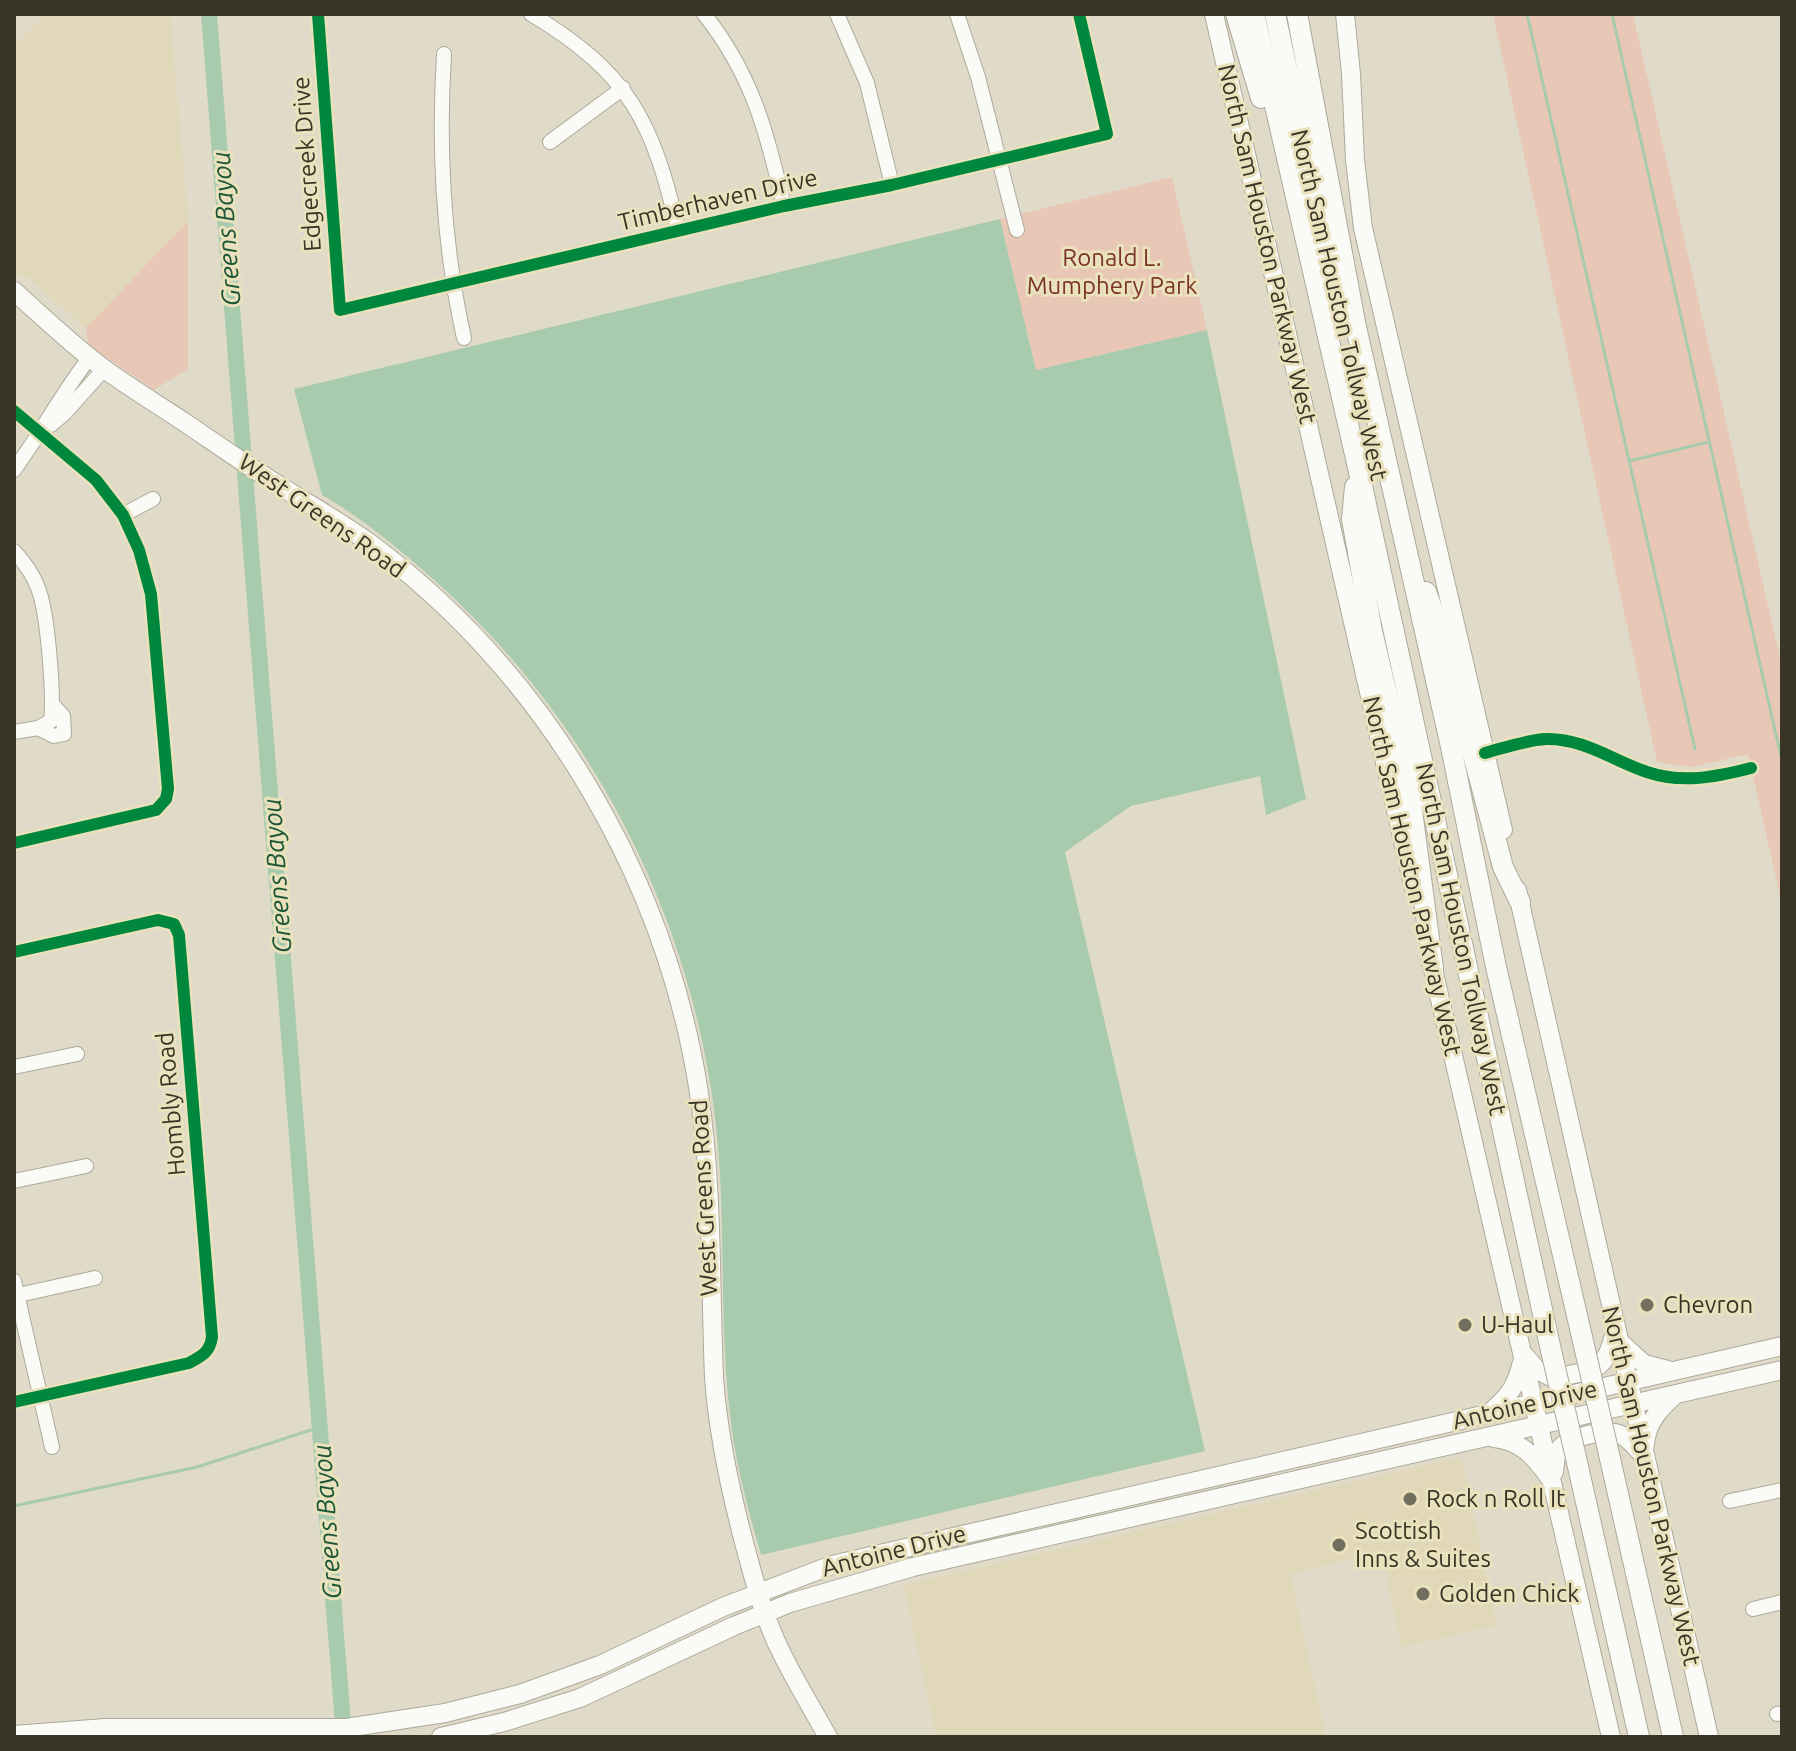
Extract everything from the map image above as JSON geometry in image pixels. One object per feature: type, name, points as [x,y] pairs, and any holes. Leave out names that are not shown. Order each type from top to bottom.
[{"type":"highway","name":"North Sam Houston Tollway West","points":[[1236,14],[1266,111],[1282,141]]},
{"type":"highway","name":"North Sam Houston Tollway West","points":[[1254,14],[1357,463],[1639,1737]]},
{"type":"highway","name":"North Sam Houston Tollway West","points":[[1275,14],[1439,747],[1481,919],[1496,967]]},
{"type":"highway","name":"North Sam Houston Tollway West","points":[[1297,14],[1356,327],[1453,757],[1496,967],[1673,1737]]},
{"type":"highway","points":[[1357,463],[1352,519],[1372,631],[1409,788],[1433,968]]},
{"type":"highway","points":[[1399,522],[1439,627],[1503,867],[1520,902]]},
{"type":"main road","name":"North Sam Houston Parkway West","points":[[1214,14],[1611,1737]]},
{"type":"main road","name":"North Sam Houston Parkway West","points":[[1350,17],[1355,160],[1363,228],[1709,1737]]},
{"type":"main road","name":"West Greens Road","points":[[17,295],[97,363],[288,491],[326,513],[409,575],[464,626],[506,671],[576,765],[632,869],[673,979],[699,1093],[707,1183],[717,1415],[729,1487],[765,1613],[783,1656],[828,1737]]},
{"type":"main road","points":[[1524,1355],[1537,1370],[1553,1378],[1596,1368],[1609,1354],[1616,1334],[1644,1364],[1674,1371]]},
{"type":"main road","name":"Antoine Drive","points":[[14,1735],[308,1730],[386,1723],[445,1713],[520,1694],[600,1665],[757,1592],[832,1565],[1782,1346]]},
{"type":"main road","points":[[1489,1413],[1510,1395],[1524,1355]]},
{"type":"main road","name":"Antoine Drive","points":[[445,1736],[504,1722],[580,1698],[765,1613],[819,1593],[913,1567],[1782,1370]]},
{"type":"main road","points":[[1644,1456],[1645,1433],[1676,1394]]},
{"type":"main road","points":[[1553,1482],[1557,1451],[1576,1438],[1618,1433],[1644,1456]]},
{"type":"main road","points":[[1487,1437],[1513,1441],[1524,1447],[1553,1482]]},
{"type":"main road","points":[[1366,1441],[1371,1463]]},
{"type":"main road","points":[[1213,1476],[1217,1498]]},
{"type":"main road","points":[[1062,1511],[1067,1532]]},
{"type":"main road","points":[[908,1546],[913,1567]]},
{"type":"main road","points":[[600,1665],[610,1685]]},
{"type":"main road","points":[[445,1713],[445,1736]]},
{"type":"street","name":"Edgecreek Drive","points":[[318,14],[340,310]]},
{"type":"street","points":[[531,14],[594,57],[623,88],[652,138],[678,230]]},
{"type":"street","points":[[704,14],[728,46],[750,87],[770,144],[784,206]]},
{"type":"street","points":[[837,14],[867,83],[892,185]]},
{"type":"street","points":[[957,14],[978,77],[1017,230]]},
{"type":"street","name":"Timberhaven Drive","points":[[340,310],[1107,134],[1079,14]]},
{"type":"street","points":[[444,54],[440,147],[452,284],[464,338]]},
{"type":"street","points":[[550,142],[623,88]]},
{"type":"street","points":[[14,470],[42,433],[65,413],[97,363]]},
{"type":"street","points":[[14,411],[96,480],[123,515],[139,550],[149,583],[167,777],[166,799],[156,810],[14,843]]},
{"type":"street","points":[[123,515],[153,499]]},
{"type":"street","points":[[14,551],[33,577],[42,599],[53,705],[51,721],[38,728],[14,732]]},
{"type":"street","points":[[1485,753],[1547,739],[1575,743],[1646,772],[1672,778],[1698,780],[1751,768]]},
{"type":"street","name":"Hombly Road","points":[[14,952],[158,920],[174,924],[179,935],[210,1321],[211,1347],[189,1363],[41,1396]]},
{"type":"street","points":[[14,1067],[77,1054]]},
{"type":"street","points":[[14,1181],[86,1166]]},
{"type":"street","points":[[52,1447],[15,1291],[95,1278]]},
{"type":"street","points":[[14,1402],[41,1396]]},
{"type":"street","points":[[1730,1501],[1782,1490]]},
{"type":"street","points":[[1753,1609],[1782,1602]]},
{"type":"shaded area","points":[[45,14],[170,14],[188,221],[86,328],[27,276],[14,274],[14,46]]},
{"type":"shaded area","points":[[1000,219],[1036,370],[1207,330],[1306,799],[1266,815],[1260,776],[1131,806],[1065,852],[1205,1451],[761,1555],[732,1432],[725,1345],[720,1171],[705,1056],[686,979],[660,903],[627,830],[588,761],[542,696],[490,635],[433,579],[379,534],[322,495],[294,389]]},
{"type":"shaded area","points":[[1461,1457],[1497,1625],[1402,1647],[1381,1551],[1290,1574],[1326,1737],[936,1737],[904,1585]]},
{"type":"green space","points":[[1493,14],[1633,14],[1782,667],[1782,905],[1748,754],[1691,767],[1657,762]]},
{"type":"green space","name":"Ronald L. Mumphery Park","points":[[1172,177],[1207,330],[1036,370],[1000,219]]},
{"type":"green space","points":[[188,221],[188,369],[154,390],[88,345],[86,328]]},
{"type":"waterway","name":"Greens Bayou","points":[[209,14],[344,1737]]},
{"type":"waterway","points":[[1527,14],[1695,749]]},
{"type":"waterway","points":[[1612,14],[1782,761]]},
{"type":"waterway","points":[[1629,461],[1709,442]]},
{"type":"waterway","points":[[14,1506],[197,1467],[320,1427]]},
{"type":"cycle path","points":[[318,14],[340,310],[1107,134],[1079,14]]},
{"type":"cycle path","points":[[14,411],[96,480],[123,515],[139,550],[151,594],[168,789],[166,799],[156,810],[14,843]]},
{"type":"cycle path","points":[[1485,753],[1546,739],[1573,742],[1647,772],[1673,778],[1712,776],[1751,768]]},
{"type":"cycle path","points":[[14,952],[158,920],[174,924],[179,935],[212,1337],[205,1353],[189,1363],[14,1402]]},
{"type":"place","name":"Chevron","points":[[1647,1305]]},
{"type":"place","name":"U-Haul","points":[[1465,1325]]},
{"type":"place","name":"Rock n Roll It","points":[[1410,1499]]},
{"type":"place","name":"Scottish Inns & Suites","points":[[1339,1545]]},
{"type":"place","name":"Golden Chick","points":[[1423,1594]]}]
